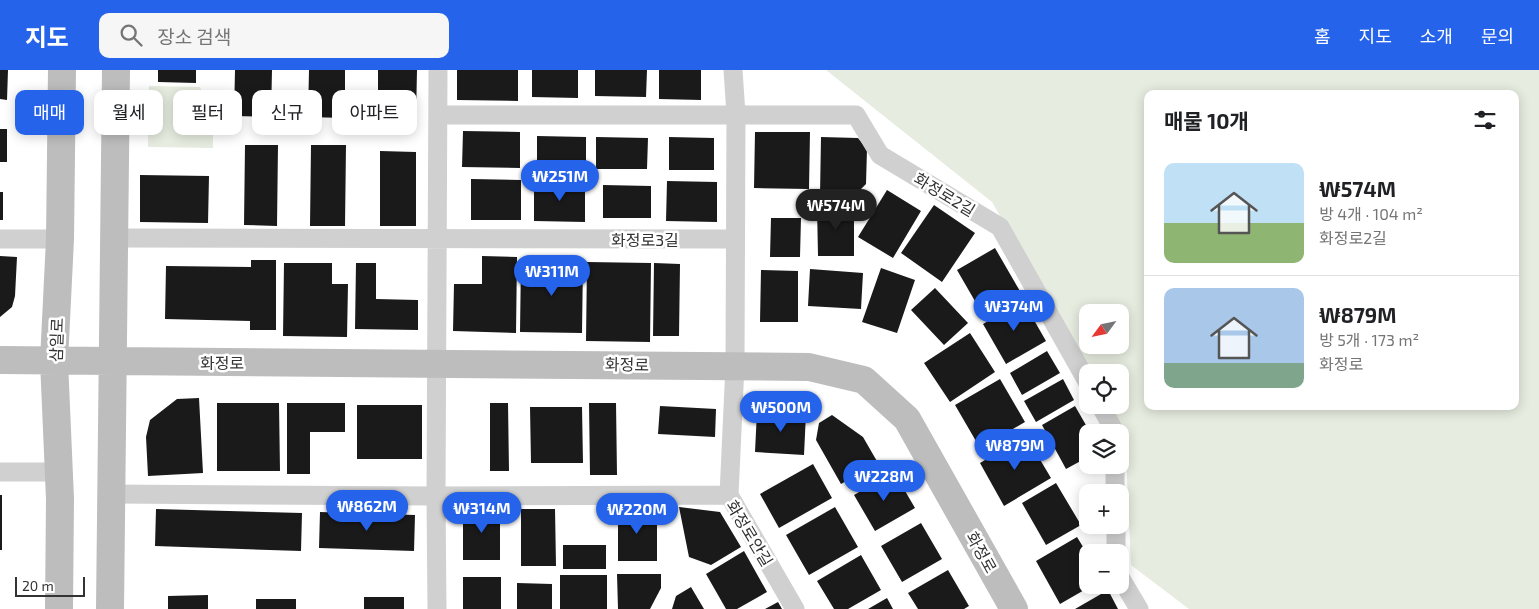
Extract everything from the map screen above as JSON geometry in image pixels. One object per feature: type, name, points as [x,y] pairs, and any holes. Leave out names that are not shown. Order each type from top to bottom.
[{"type":"street","name":"삼일로","points":[[60,609],[59,472],[54,361],[60,239],[62,70]]},
{"type":"street","points":[[110,609],[116,70]]},
{"type":"street","points":[[437,609],[436,238],[438,70]]},
{"type":"street","points":[[729,495],[735,365],[736,114],[733,70]]},
{"type":"street","points":[[438,115],[736,114]]},
{"type":"street","name":"화정로2길","points":[[736,114],[856,115],[880,155],[1000,227],[1079,367]]},
{"type":"street","name":"화정로3길","points":[[115,238],[735,239]]},
{"type":"street","points":[[0,239],[60,239]]},
{"type":"street","name":"화정로","points":[[0,360],[735,365],[809,367],[864,380],[908,419],[1014,609]]},
{"type":"street","points":[[0,472],[59,472]]},
{"type":"street","name":"화정로안길","points":[[111,494],[729,495],[795,609]]},
{"type":"street","points":[[1129,592],[1139,609]]},
{"type":"shaded area","points":[[826,70],[1539,70],[1539,609],[1189,609],[1131,565],[1129,484],[1127,484],[1127,474],[1129,474],[1129,424],[1120,424],[1113,414],[1129,414],[1129,364],[1085,364],[1080,354],[1129,354],[1129,304],[1079,304],[1079,353],[992,202]]},
{"type":"shaded area","points":[[149,86],[200,87],[201,90],[173,90],[173,135],[213,135],[213,148],[148,147],[148,135],[163,135],[163,90],[149,90]]},
{"type":"building","points":[[0,70],[8,70],[7,100],[0,99]]},
{"type":"building","points":[[158,70],[196,70],[196,83],[158,82]]},
{"type":"building","points":[[235,70],[272,70],[272,90],[252,90],[252,116],[242,116],[242,90],[235,90]]},
{"type":"building","points":[[309,70],[345,70],[345,90],[332,90],[332,118],[322,117],[322,90],[309,90]]},
{"type":"building","points":[[378,70],[417,70],[417,90],[378,90]]},
{"type":"building","points":[[457,70],[518,70],[518,101],[457,100]]},
{"type":"building","points":[[532,70],[578,70],[578,98],[532,97]]},
{"type":"building","points":[[595,70],[647,70],[646,97],[595,96]]},
{"type":"building","points":[[659,70],[701,70],[701,100],[659,99]]},
{"type":"building","points":[[0,129],[7,129],[7,162],[0,162]]},
{"type":"building","points":[[463,131],[520,132],[520,168],[462,167]]},
{"type":"building","points":[[755,132],[810,132],[809,189],[754,188]]},
{"type":"building","points":[[537,136],[586,137],[586,171],[537,171]]},
{"type":"building","points":[[596,137],[648,138],[647,169],[596,169]]},
{"type":"building","points":[[669,137],[714,138],[714,170],[669,170]]},
{"type":"building","points":[[821,137],[858,138],[867,149],[866,184],[855,195],[820,195]]},
{"type":"building","points":[[245,145],[278,145],[277,226],[244,225]]},
{"type":"building","points":[[311,145],[346,145],[345,226],[310,226]]},
{"type":"building","points":[[380,151],[416,152],[416,226],[380,226]]},
{"type":"building","points":[[140,175],[209,176],[208,223],[140,222]]},
{"type":"building","points":[[471,179],[521,180],[521,220],[471,220]]},
{"type":"building","points":[[667,181],[717,182],[717,222],[666,221]]},
{"type":"building","points":[[534,182],[585,183],[585,222],[534,221]]},
{"type":"building","points":[[603,185],[651,186],[651,218],[603,218]]},
{"type":"building","points":[[887,190],[921,211],[893,258],[858,237]]},
{"type":"building","points":[[0,192],[3,192],[3,220],[0,220]]},
{"type":"building","points":[[934,205],[975,233],[942,282],[901,253]]},
{"type":"building","points":[[817,207],[854,207],[854,256],[818,256]]},
{"type":"building","points":[[771,218],[801,218],[800,257],[770,257]]},
{"type":"building","points":[[995,248],[1021,293],[983,315],[957,270]]},
{"type":"building","points":[[0,256],[17,257],[15,296],[12,307],[0,317]]},
{"type":"building","points":[[482,256],[517,257],[516,333],[453,331],[454,284],[482,284]]},
{"type":"building","points":[[251,260],[276,260],[276,330],[250,330],[250,321],[165,319],[166,266],[251,267]]},
{"type":"building","points":[[521,260],[583,261],[582,333],[520,332]]},
{"type":"building","points":[[587,262],[651,263],[650,342],[586,341]]},
{"type":"building","points":[[284,263],[332,263],[332,284],[348,284],[347,337],[283,336]]},
{"type":"building","points":[[356,263],[376,263],[376,299],[418,300],[418,330],[355,329]]},
{"type":"building","points":[[654,263],[680,264],[679,336],[653,336]]},
{"type":"building","points":[[881,268],[915,280],[897,333],[862,322]]},
{"type":"building","points":[[810,269],[863,273],[861,309],[808,306]]},
{"type":"building","points":[[761,270],[798,271],[798,322],[760,322]]},
{"type":"building","points":[[935,288],[968,323],[944,345],[911,310]]},
{"type":"building","points":[[1023,301],[1046,341],[1006,364],[983,324]]},
{"type":"building","points":[[970,333],[995,372],[950,402],[924,363]]},
{"type":"building","points":[[1047,351],[1060,373],[1022,395],[1010,373]]},
{"type":"building","points":[[1000,379],[1025,422],[980,448],[955,405]]},
{"type":"building","points":[[1063,379],[1074,400],[1036,422],[1024,401]]},
{"type":"building","points":[[199,398],[203,473],[148,476],[146,437],[150,420],[177,399]]},
{"type":"building","points":[[217,403],[279,403],[280,471],[217,471]]},
{"type":"building","points":[[287,403],[345,403],[345,432],[310,432],[310,474],[287,474]]},
{"type":"building","points":[[490,403],[508,403],[509,471],[490,471]]},
{"type":"building","points":[[589,403],[616,403],[617,475],[590,475]]},
{"type":"building","points":[[357,405],[422,405],[422,459],[357,459]]},
{"type":"building","points":[[660,406],[716,409],[715,437],[658,434]]},
{"type":"building","points":[[1075,406],[1085,424],[1079,424],[1079,462],[1066,469],[1042,425]]},
{"type":"building","points":[[530,407],[582,407],[583,463],[531,463]]},
{"type":"building","points":[[757,411],[806,413],[804,455],[755,452]]},
{"type":"building","points":[[832,415],[863,437],[878,463],[841,484],[816,440],[819,423]]},
{"type":"building","points":[[1026,436],[1051,478],[1004,506],[980,463]]},
{"type":"building","points":[[813,464],[832,498],[779,528],[760,494]]},
{"type":"building","points":[[894,472],[915,508],[875,531],[854,495]]},
{"type":"building","points":[[1056,483],[1079,522],[1079,526],[1046,545],[1022,503]]},
{"type":"building","points":[[0,495],[2,495],[2,550],[0,550]]},
{"type":"building","points":[[679,507],[720,512],[741,547],[711,565],[689,557]]},
{"type":"building","points":[[835,507],[858,547],[809,575],[786,535]]},
{"type":"building","points":[[156,509],[302,513],[301,551],[155,546]]},
{"type":"building","points":[[463,509],[500,509],[500,560],[463,560]]},
{"type":"building","points":[[521,509],[555,509],[556,566],[521,566]]},
{"type":"building","points":[[618,510],[657,510],[657,561],[618,561]]},
{"type":"building","points":[[320,512],[415,515],[414,551],[319,548]]},
{"type":"building","points":[[921,523],[942,559],[902,582],[881,546]]},
{"type":"building","points":[[1077,537],[1081,544],[1079,544],[1079,593],[1060,604],[1036,561]]},
{"type":"building","points":[[563,545],[606,545],[606,569],[563,569]]},
{"type":"building","points":[[744,551],[767,592],[737,609],[726,609],[706,574]]},
{"type":"building","points":[[861,555],[881,590],[848,609],[834,609],[817,581]]},
{"type":"building","points":[[948,570],[969,606],[964,609],[918,609],[908,593]]},
{"type":"building","points":[[617,574],[661,574],[661,588],[650,609],[618,609]]},
{"type":"building","points":[[560,575],[607,575],[607,609],[560,609]]},
{"type":"building","points":[[463,577],[501,577],[501,609],[463,609]]},
{"type":"building","points":[[517,583],[552,584],[552,609],[517,609]]},
{"type":"building","points":[[691,587],[704,609],[672,609],[676,596]]},
{"type":"building","points":[[1101,594],[1110,594],[1118,609],[1075,609]]},
{"type":"building","points":[[208,595],[208,609],[168,609],[168,596]]},
{"type":"building","points":[[364,597],[404,597],[404,609],[364,609]]},
{"type":"building","points":[[887,598],[893,609],[868,609]]},
{"type":"building","points":[[256,599],[296,599],[296,609],[256,609]]},
{"type":"building","points":[[778,602],[782,609],[765,609]]}]
